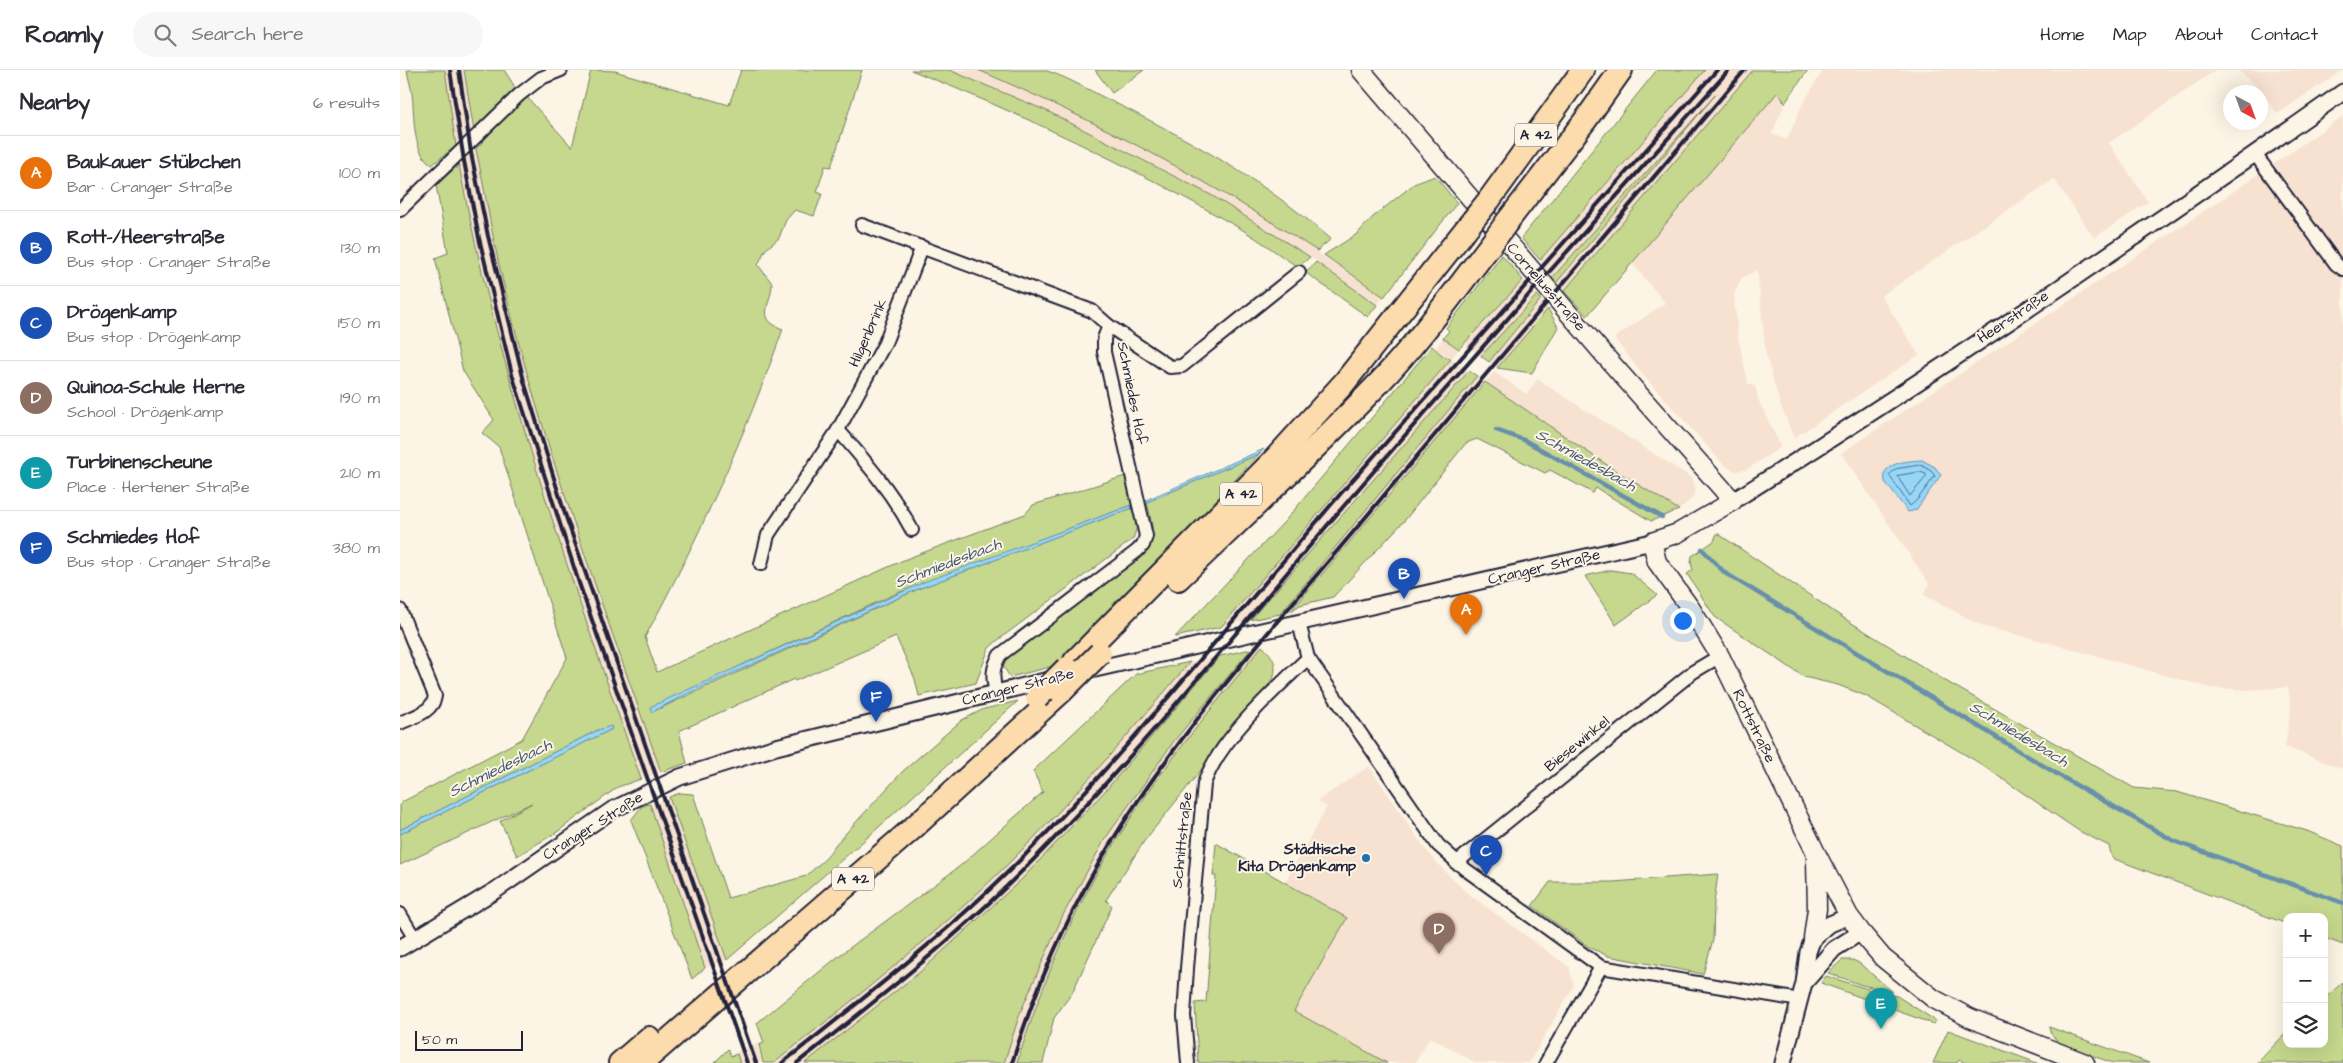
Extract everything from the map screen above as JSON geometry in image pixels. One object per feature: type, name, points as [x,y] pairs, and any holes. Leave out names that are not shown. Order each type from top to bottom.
[{"type":"highway","name":"A 42","points":[[620,1063],[843,872],[1037,698],[1274,460],[1344,383],[1410,302],[1489,200],[1583,70]]},
{"type":"highway","name":"A 42","points":[[642,1063],[913,828],[1061,692],[1378,384],[1434,319],[1587,118],[1621,70]]},
{"type":"main road","name":"Corneliusstraße","points":[[1361,70],[1600,350],[1734,501]]},
{"type":"main road","name":"Heerstraße","points":[[1678,533],[1734,501]]},
{"type":"main road","name":"Cranger Straße","points":[[1652,542],[1678,533]]},
{"type":"main road","name":"Rottstraße","points":[[1652,542],[1657,562],[1691,609],[1720,656],[1816,853],[1849,916],[1861,932],[1883,958],[1934,999],[1970,1018],[2085,1063]]},
{"type":"main road","points":[[1813,938],[1817,908],[1816,853]]},
{"type":"street","points":[[400,210],[518,95],[541,78],[561,70]]},
{"type":"street","name":"Heerstraße","points":[[1734,501],[1950,359],[2255,154],[2343,92]]},
{"type":"street","points":[[2255,154],[2336,264],[2343,269]]},
{"type":"street","name":"Schmiedes Hof","points":[[862,225],[1092,311],[1109,326],[1170,367],[1176,368],[1197,354],[1299,272]]},
{"type":"street","name":"Hilgenbrink","points":[[761,564],[768,535],[838,430],[885,343],[922,247]]},
{"type":"street","name":"Schmiedes Hof","points":[[996,692],[992,675],[994,663],[1000,655],[1143,545],[1146,536],[1104,352],[1104,338],[1109,326]]},
{"type":"street","points":[[838,430],[874,470],[894,497],[912,530]]},
{"type":"street","name":"Cranger Straße","points":[[400,948],[496,890],[612,810],[672,781],[710,766],[776,746],[996,692],[1652,542]]},
{"type":"street","points":[[400,610],[435,696],[433,704],[425,711],[400,723]]},
{"type":"street","points":[[1299,623],[1308,658],[1438,845],[1456,862],[1601,967],[1800,1000]]},
{"type":"street","name":"Biesewinkel","points":[[1456,862],[1693,672],[1720,656]]},
{"type":"street","name":"Schnittstraße","points":[[1188,1063],[1184,1016],[1186,968],[1204,784],[1211,765],[1227,742],[1308,658]]},
{"type":"street","points":[[400,914],[415,939]]},
{"type":"street","points":[[1782,1063],[1800,1000],[1808,952],[1813,938],[1830,924],[1849,916]]},
{"type":"street","points":[[1804,983],[1834,949],[1861,932]]},
{"type":"street","points":[[1546,1063],[1601,967]]},
{"type":"shaded area","points":[[445,70],[464,70],[473,128],[456,145]]},
{"type":"shaded area","points":[[949,70],[978,70],[1080,116],[1175,165],[1264,216],[1384,297],[1377,305],[1310,257],[1256,222],[1178,177],[1047,111]]},
{"type":"shaded area","points":[[1705,70],[1753,70],[1564,291],[1556,283],[1705,107],[1552,278],[1540,260]]},
{"type":"shaded area","points":[[1823,70],[2216,70],[2109,143],[2148,202],[2094,238],[2054,179],[1881,296],[1919,355],[1794,438],[1780,404],[1766,355],[1757,270],[1742,278],[1734,294],[1738,336],[1748,384],[1755,386],[1759,401],[1781,447],[1746,470],[1735,471],[1724,465],[1642,374],[1614,338],[1665,303],[1632,263],[1778,92],[1785,103],[1772,134],[1787,140],[1801,107]]},
{"type":"shaded area","points":[[2238,70],[2343,70],[2277,114],[2268,100],[2268,85],[2255,85]]},
{"type":"shaded area","points":[[2343,116],[2343,769],[2285,747],[2291,706],[2288,687],[2249,690],[2210,688],[1982,626],[1924,595],[1929,584],[1841,453],[2243,185]]},
{"type":"shaded area","points":[[476,149],[505,290],[534,392],[575,524],[661,772],[641,779],[551,519],[502,354],[473,240],[459,165]]},
{"type":"shaded area","points":[[1523,280],[1537,295],[1481,356],[1464,343]]},
{"type":"shaded area","points":[[1541,299],[1548,309],[1497,368],[1489,362]]},
{"type":"shaded area","points":[[1443,338],[1459,349],[1451,359],[1469,371],[1250,620],[1221,627],[1451,358],[1443,356],[1436,348]]},
{"type":"shaded area","points":[[1494,372],[1527,394],[1537,379],[1692,478],[1696,489],[1693,498],[1679,510],[1610,467],[1485,382]]},
{"type":"shaded area","points":[[1477,376],[1485,382],[1291,611],[1280,614]]},
{"type":"shaded area","points":[[1262,646],[1184,744],[1113,845],[1059,948],[1017,1063],[1004,1063],[1020,1013],[1063,915],[1105,839],[1152,770],[1208,699],[1251,649]]},
{"type":"shaded area","points":[[1220,656],[1106,790],[1022,879],[968,929],[920,972],[805,1063],[774,1063],[901,961],[1010,862],[1101,765],[1190,662]]},
{"type":"shaded area","points":[[1369,766],[1426,850],[1442,868],[1466,892],[1569,967],[1574,985],[1529,1063],[1476,1063],[1430,1037],[1415,1063],[1387,1063],[1294,1011],[1347,918],[1285,882],[1327,807],[1317,801]]},
{"type":"shaded area","points":[[670,798],[727,960],[705,968],[650,805]]},
{"type":"shaded area","points":[[757,1044],[762,1063],[740,1063],[736,1052]]},
{"type":"green space","points":[[407,70],[445,70],[456,146],[432,165],[425,159],[417,142],[412,94]]},
{"type":"green space","points":[[464,70],[504,70],[517,90],[474,131]]},
{"type":"green space","points":[[591,70],[615,71],[729,105],[741,70],[862,70],[831,167],[825,166],[817,192],[822,194],[814,216],[795,210],[786,220],[779,238],[765,250],[758,265],[772,283],[767,316],[769,321],[783,329],[753,408],[720,486],[684,562],[645,637],[657,672],[906,559],[1025,514],[1033,505],[1125,476],[1132,505],[895,594],[744,664],[652,712],[918,589],[1132,508],[1137,527],[1133,539],[989,648],[976,683],[919,696],[915,679],[896,637],[795,681],[794,679],[679,731],[687,763],[661,772],[557,473],[521,351],[501,272],[476,149],[525,95],[572,147]]},
{"type":"green space","points":[[911,70],[949,70],[1047,111],[1211,195],[1310,257],[1298,267],[1242,230],[1156,182],[994,104]]},
{"type":"green space","points":[[978,70],[1043,70],[1074,82],[1223,161],[1279,198],[1331,239],[1317,251],[1236,200],[1152,153],[1066,110]]},
{"type":"green space","points":[[1095,70],[1144,70],[1112,93]]},
{"type":"green space","points":[[1657,70],[1705,70],[1540,260],[1521,238]]},
{"type":"green space","points":[[1753,70],[1808,70],[1785,103],[1778,92],[1587,316],[1564,291]]},
{"type":"green space","points":[[1717,93],[1556,283],[1552,278]]},
{"type":"green space","points":[[459,165],[475,244],[515,399],[588,628],[641,779],[618,787],[557,832],[517,856],[500,821],[532,803],[400,865],[400,834],[612,729],[598,730],[400,830],[400,805],[402,802],[522,739],[567,658],[499,447],[482,433],[494,420],[463,371],[435,258],[448,253],[436,185]]},
{"type":"green space","points":[[1435,176],[1457,203],[1384,297],[1324,255],[1357,234],[1373,217],[1414,184]]},
{"type":"green space","points":[[1502,255],[1523,280],[1459,349],[1443,338],[1449,331],[1446,328]]},
{"type":"green space","points":[[1316,262],[1377,305],[1368,317],[1306,273]]},
{"type":"green space","points":[[1537,295],[1541,299],[1489,362],[1481,356]]},
{"type":"green space","points":[[1548,309],[1558,327],[1532,373],[1497,368]]},
{"type":"green space","points":[[1432,346],[1443,356],[1451,359],[1221,627],[1175,637],[1285,521]]},
{"type":"green space","points":[[1469,371],[1477,376],[1280,614],[1250,620]]},
{"type":"green space","points":[[1485,382],[1610,467],[1679,510],[1651,521],[1596,488],[1593,493],[1550,470],[1545,473],[1477,439],[1466,443],[1405,520],[1333,597],[1300,605],[1291,611]]},
{"type":"green space","points":[[1259,454],[1174,546],[1054,666],[1010,677],[1003,666],[1004,660],[1008,655],[1146,552],[1152,534],[1147,502]]},
{"type":"green space","points":[[1717,533],[1842,617],[1949,683],[2134,788],[2177,792],[2307,831],[2343,846],[2343,945],[2328,939],[2328,913],[2283,913],[2283,922],[2112,858],[2109,846],[2079,831],[1976,761],[1866,696],[1838,685],[1804,677],[1715,617],[1687,574],[1693,570],[1692,556],[1714,541]]},
{"type":"green space","points":[[1611,570],[1631,573],[1657,595],[1616,625],[1585,576]]},
{"type":"green space","points":[[1262,646],[1274,661],[1275,670],[1272,681],[1218,742],[1202,769],[1145,840],[1106,900],[1112,906],[1072,993],[1054,1018],[1043,1063],[1017,1063],[1036,1006],[1059,950],[1084,896],[1114,844],[1166,767]]},
{"type":"green space","points":[[1251,649],[1174,741],[1105,839],[1063,915],[1020,1013],[1004,1063],[805,1063],[920,972],[1022,879],[1106,790],[1220,656]]},
{"type":"green space","points":[[1190,662],[1080,789],[982,889],[895,965],[774,1063],[763,1063],[759,1045],[764,1043],[757,1023],[840,955],[960,866],[1043,792],[1033,771],[1136,674]]},
{"type":"green space","points":[[1018,701],[868,837],[727,960],[669,797],[680,793],[693,794],[728,898],[806,876],[826,858],[835,845],[903,771],[962,720],[984,709]]},
{"type":"green space","points":[[650,804],[705,968],[692,979],[631,820],[642,806]]},
{"type":"green space","points":[[1216,843],[1347,918],[1294,1011],[1387,1063],[1198,1063],[1195,1003],[1206,1002],[1216,876],[1213,876]]},
{"type":"green space","points":[[1718,874],[1714,903],[1713,940],[1703,974],[1608,956],[1589,947],[1532,906],[1550,882],[1613,882]]},
{"type":"green space","points":[[1842,960],[1853,960],[1859,963],[1893,992],[1862,985],[1828,973]]},
{"type":"green space","points":[[1826,976],[1884,994],[1879,1004],[1821,983]]},
{"type":"green space","points":[[2343,982],[2343,1063],[2257,1063],[2283,1036],[2283,1048],[2328,1048],[2328,995]]},
{"type":"green space","points":[[1887,995],[1897,996],[1936,1021],[1934,1024],[1883,1006]]},
{"type":"green space","points":[[2049,1027],[2149,1063],[2113,1063],[2061,1045],[2051,1034]]},
{"type":"green space","points":[[1948,1030],[2037,1063],[1966,1063],[1959,1060],[1957,1063],[1933,1063]]},
{"type":"green space","points":[[728,1049],[731,1056],[737,1054],[740,1063],[714,1063]]},
{"type":"water","points":[[1264,449],[1259,454],[1147,502],[1146,500]]},
{"type":"water","points":[[1922,460],[1935,467],[1941,475],[1916,510],[1908,512],[1885,482],[1884,473],[1896,464]]},
{"type":"water","points":[[1132,505],[1132,508],[918,589],[691,692],[652,712],[650,707],[924,582]]},
{"type":"water","points":[[611,726],[612,729],[400,834],[400,830],[598,730]]},
{"type":"waterway","name":"Schmiedesbach","points":[[1496,430],[1524,440],[1662,517]]},
{"type":"waterway","name":"Schmiedesbach","points":[[1702,549],[1725,573],[2062,777],[2174,841],[2343,903]]},
{"type":"railway","points":[[450,70],[464,161],[479,238],[512,374],[579,583],[747,1063]]},
{"type":"railway","points":[[459,70],[471,153],[488,236],[524,381],[565,514],[756,1063]]},
{"type":"railway","points":[[782,1063],[942,933],[1003,877],[1073,805],[1152,717],[1343,491],[1717,70]]},
{"type":"railway","points":[[797,1063],[904,977],[982,910],[1054,839],[1100,790],[1544,277],[1729,70]]},
{"type":"railway","points":[[1012,1063],[1043,977],[1082,894],[1112,841],[1169,756],[1265,635],[1745,70]]},
{"type":"place","name":"Rott-/Heerstraße","points":[[1404,599]]},
{"type":"place","name":"Baukauer Stübchen","points":[[1466,635]]},
{"type":"place","name":"Schmiedes Hof","points":[[876,722]]},
{"type":"place","name":"Städtische Kita Drögenkamp","points":[[1366,858]]},
{"type":"place","name":"Drögenkamp","points":[[1486,876]]},
{"type":"place","name":"Quinoa-Schule Herne","points":[[1439,954]]},
{"type":"place","name":"Turbinenscheune","points":[[1881,1029]]}]
